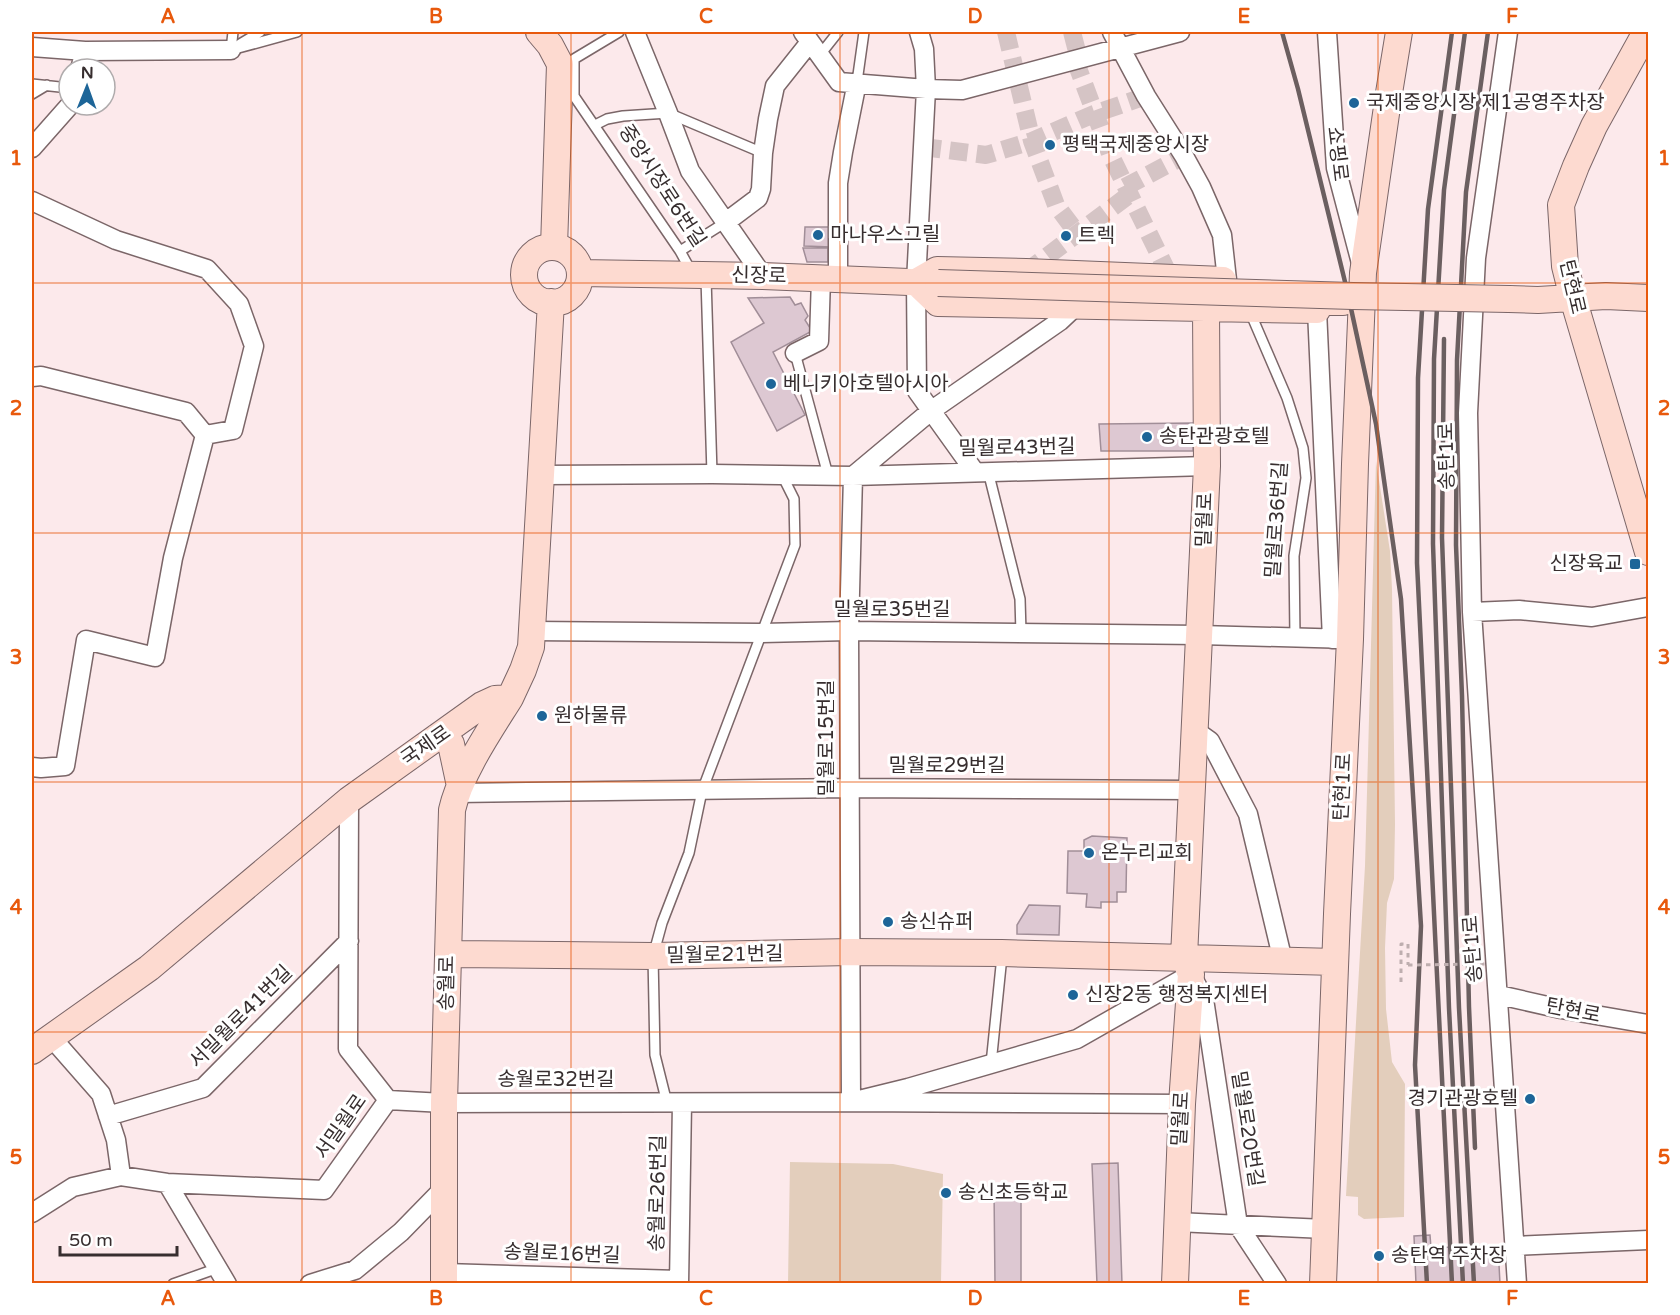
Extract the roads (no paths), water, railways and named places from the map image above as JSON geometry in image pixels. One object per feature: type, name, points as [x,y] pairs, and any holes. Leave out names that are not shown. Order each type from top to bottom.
[{"type":"street","points":[[539,32],[550,45],[560,64],[554,247]]},
{"type":"street","name":"중앙시장로6번길","points":[[635,32],[690,171],[726,222],[758,198],[761,189],[768,119],[776,86],[811,43]]},
{"type":"street","points":[[919,32],[924,49],[926,89],[927,282],[917,391],[982,471]]},
{"type":"street","points":[[811,43],[839,82],[962,90],[1116,39],[1180,32]]},
{"type":"street","name":"쇼핑로","points":[[1327,32],[1336,168],[1362,289]]},
{"type":"street","name":"쇼핑로","points":[[1362,289],[1399,32]]},
{"type":"street","name":"송탄1로","points":[[1508,32],[1476,258],[1468,413],[1472,612],[1517,1284]]},
{"type":"street","name":"탄현로","points":[[1646,32],[1594,126],[1561,205],[1565,266],[1573,298],[1648,552]]},
{"type":"street","points":[[1116,39],[1146,96],[1184,156],[1205,196],[1222,235],[1227,280]]},
{"type":"street","points":[[32,47],[85,51],[231,50]]},
{"type":"street","points":[[83,57],[85,51]]},
{"type":"street","points":[[795,353],[819,341],[830,278],[838,183],[857,82]]},
{"type":"street","points":[[32,148],[59,117]]},
{"type":"street","points":[[32,201],[117,240],[207,269],[239,304],[254,346],[244,391],[233,430],[205,435]]},
{"type":"street","points":[[726,222],[763,276]]},
{"type":"street","points":[[547,247],[554,247],[562,249],[575,259],[580,273],[579,281],[572,294],[566,299],[551,302],[531,294],[524,273],[529,259],[534,254],[547,247]]},
{"type":"street","points":[[927,282],[937,270],[1303,283],[1315,289],[1362,289]]},
{"type":"street","name":"신장로","points":[[580,273],[763,276],[1353,296],[1538,300],[1573,298]]},
{"type":"street","points":[[927,282],[938,303],[1317,310]]},
{"type":"street","points":[[1200,635],[1341,639],[1317,302],[1362,289]]},
{"type":"street","name":"탄현1로","points":[[1323,1284],[1335,962],[1341,639],[1355,464],[1362,289]]},
{"type":"street","points":[[1573,298],[1606,296],[1648,298]]},
{"type":"street","points":[[510,698],[531,647],[551,302]]},
{"type":"street","points":[[853,476],[932,410],[1060,321],[1076,306]]},
{"type":"street","name":"밀월로","points":[[1175,1284],[1188,966],[1191,790],[1196,730],[1207,466],[1206,309]]},
{"type":"street","points":[[32,377],[41,376],[186,412],[205,435]]},
{"type":"street","points":[[32,767],[65,766],[86,640],[155,657],[173,558],[205,435]]},
{"type":"street","name":"밀월로43번길","points":[[542,475],[853,476],[1207,466]]},
{"type":"street","name":"밀월로15번길","points":[[852,1102],[849,631],[853,476]]},
{"type":"street","points":[[1472,612],[1519,610],[1592,617],[1648,607]]},
{"type":"street","name":"밀월로35번길","points":[[532,631],[762,633],[849,631],[1200,635]]},
{"type":"street","name":"국제로","points":[[41,1044],[149,968],[349,800],[487,702],[510,698]]},
{"type":"street","name":"송월로","points":[[445,1278],[444,1103],[451,822],[458,789],[510,698]]},
{"type":"street","points":[[1196,730],[1210,741],[1248,814],[1283,961]]},
{"type":"street","points":[[437,737],[452,744],[458,789]]},
{"type":"street","name":"밀월로29번길","points":[[458,789],[1191,790]]},
{"type":"street","name":"서밀월로","points":[[32,1213],[73,1187],[121,1176],[167,1183],[324,1190],[388,1100],[348,1048],[349,800]]},
{"type":"street","name":"서밀월로41번길","points":[[108,1116],[203,1088],[349,941]]},
{"type":"street","name":"밀월로21번길","points":[[448,954],[653,956],[851,952],[1002,953],[1188,966]]},
{"type":"street","points":[[852,1102],[908,1089],[1077,1039],[1188,966],[1283,961],[1335,962]]},
{"type":"street","name":"밀월로20번길","points":[[1188,966],[1204,999],[1238,1225],[1277,1284]]},
{"type":"street","name":"탄현로","points":[[1499,995],[1560,1009],[1648,1024]]},
{"type":"street","points":[[41,1044],[101,1094],[116,1140],[121,1176]]},
{"type":"street","name":"송월로32번길","points":[[388,1100],[444,1103],[852,1102]]},
{"type":"street","points":[[852,1102],[1182,1104]]},
{"type":"street","name":"송월로26번길","points":[[674,1103],[679,1282]]},
{"type":"street","points":[[167,1183],[223,1276]]},
{"type":"street","points":[[310,1284],[355,1270],[401,1232],[444,1188]]},
{"type":"street","points":[[1177,1222],[1325,1229]]},
{"type":"street","points":[[1515,1246],[1648,1240]]},
{"type":"street","name":"송월로16번길","points":[[445,1278],[679,1282]]},
{"type":"lane","points":[[231,50],[233,32]]},
{"type":"lane","points":[[231,50],[260,32]]},
{"type":"lane","points":[[231,50],[297,32]]},
{"type":"lane","points":[[595,125],[574,96],[574,59],[619,32]]},
{"type":"lane","points":[[811,43],[838,32]]},
{"type":"lane","points":[[857,82],[864,32]]},
{"type":"lane","points":[[32,84],[57,86]]},
{"type":"lane","points":[[32,94],[47,85]]},
{"type":"lane","name":"중앙시장로6번길","points":[[700,275],[680,251],[595,125],[607,119],[623,116],[668,113],[763,153]]},
{"type":"lane","points":[[680,251],[726,222]]},
{"type":"lane","points":[[700,275],[712,474]]},
{"type":"lane","name":"밀월로36번길","points":[[1248,308],[1287,398],[1303,448],[1306,478],[1294,556],[1295,638]]},
{"type":"lane","points":[[795,353],[828,475]]},
{"type":"lane","points":[[982,471],[1020,599],[1021,633]]},
{"type":"lane","points":[[674,1103],[655,1055],[653,956],[662,923],[689,853],[702,791],[795,545],[794,499],[782,476]]},
{"type":"lane","points":[[991,1064],[1002,953]]},
{"type":"lane","points":[[173,1284],[223,1276]]},
{"type":"tunnel","points":[[1006,32],[1032,141],[1056,205],[1077,233]]},
{"type":"tunnel","points":[[1072,32],[1079,59]]},
{"type":"tunnel","points":[[1075,60],[1111,156],[1170,277]]},
{"type":"tunnel","points":[[923,147],[986,155],[1032,141],[1094,114],[1146,96]]},
{"type":"tunnel","points":[[1125,187],[1184,156]]},
{"type":"tunnel","points":[[1026,272],[1129,195]]},
{"type":"railway","points":[[1282,32],[1347,290],[1376,424],[1401,599],[1421,926],[1415,1065],[1427,1284]]},
{"type":"railway","points":[[1452,32],[1428,209],[1418,378],[1417,563],[1452,1284]]},
{"type":"railway","points":[[1463,1284],[1449,1008],[1433,544],[1434,359],[1444,190],[1465,32]]},
{"type":"railway","points":[[1475,1148],[1456,545],[1457,360],[1466,192],[1488,32]]},
{"type":"railway","points":[[1444,339],[1442,538],[1459,1008],[1474,1284]]},
{"type":"place","name":"국제중앙시장 제1공영주차장","points":[[1354,103]]},
{"type":"place","name":"평택국제중앙시장","points":[[1050,145]]},
{"type":"place","name":"마나우스그릴","points":[[818,235]]},
{"type":"place","name":"트렉","points":[[1066,236]]},
{"type":"place","name":"베니키아호텔아시아","points":[[771,384]]},
{"type":"place","name":"송탄관광호텔","points":[[1147,437]]},
{"type":"place","name":"신장육교","points":[[1635,564]]},
{"type":"place","name":"원하물류","points":[[542,716]]},
{"type":"place","name":"온누리교회","points":[[1089,853]]},
{"type":"place","name":"송신슈퍼","points":[[888,922]]},
{"type":"place","name":"신장2동 행정복지센터","points":[[1073,995]]},
{"type":"place","name":"경기관광호텔","points":[[1530,1099]]},
{"type":"place","name":"송신초등학교","points":[[946,1193]]},
{"type":"place","name":"송탄역 주차장","points":[[1379,1256]]}]
